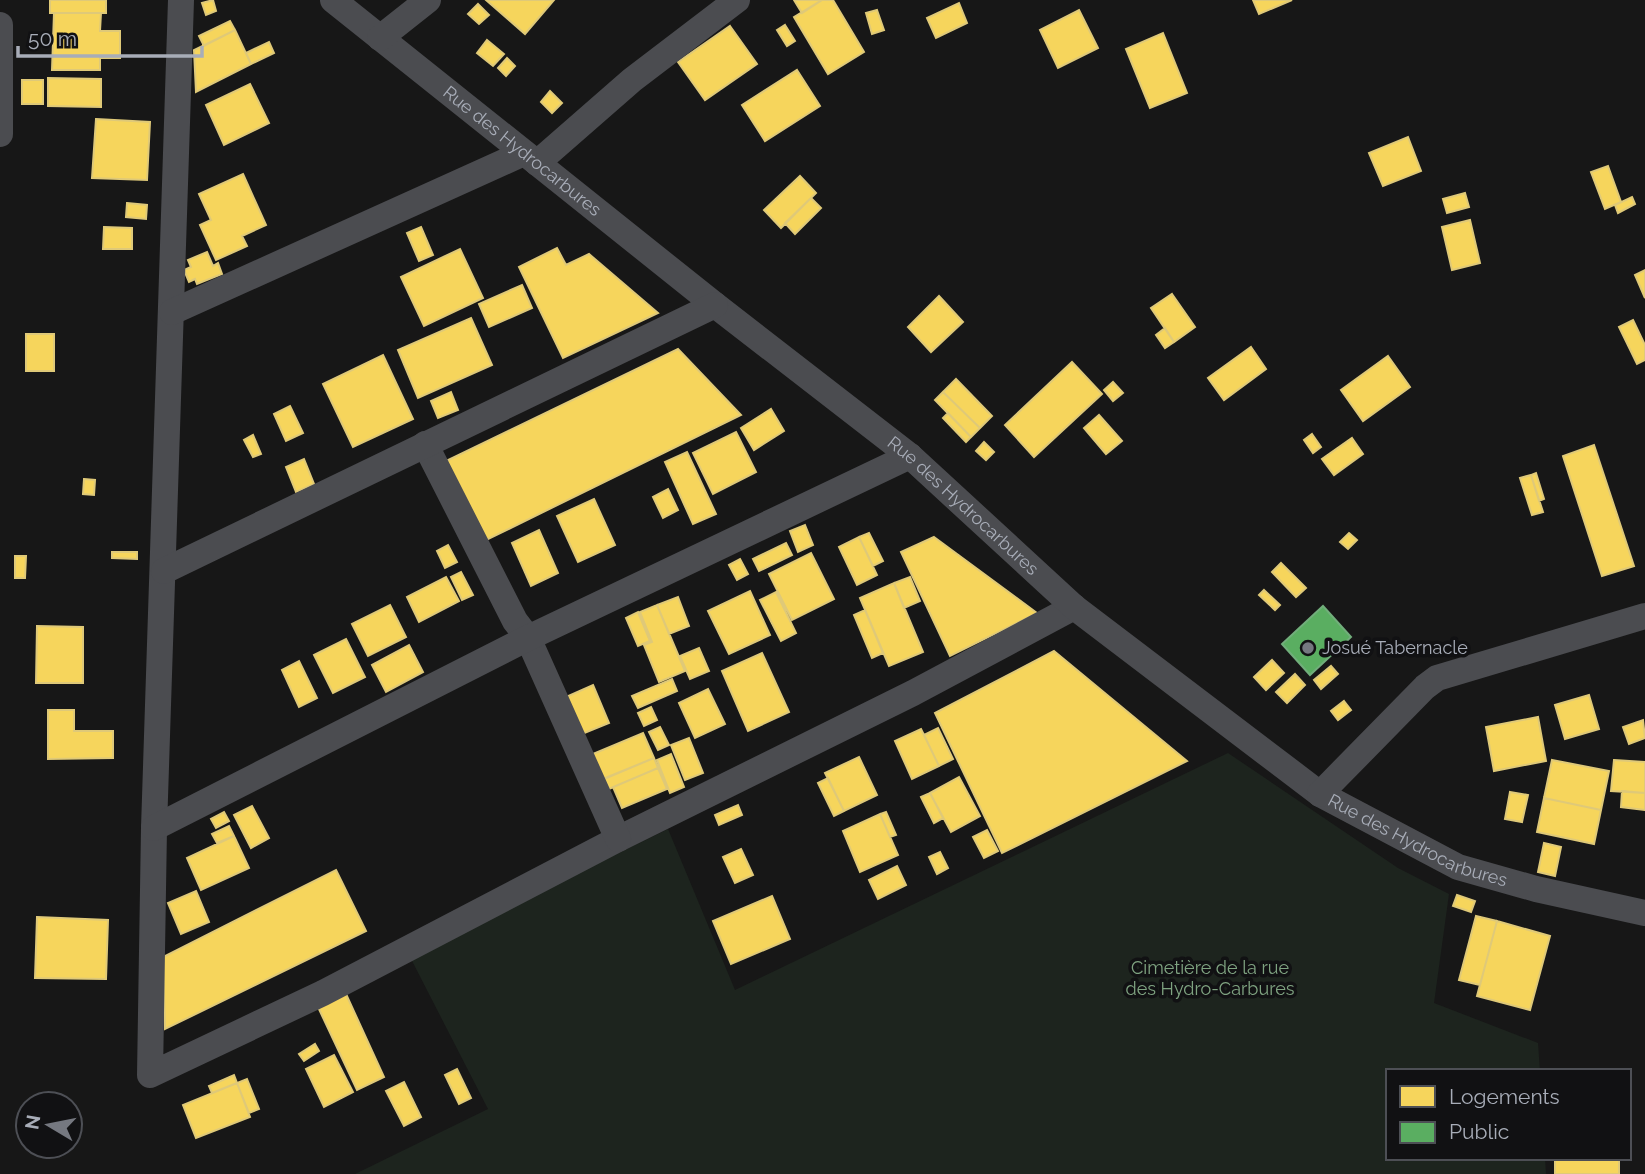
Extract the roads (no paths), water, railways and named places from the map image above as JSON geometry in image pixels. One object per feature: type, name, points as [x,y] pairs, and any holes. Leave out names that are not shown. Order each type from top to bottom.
[{"type":"street","points":[[181,0],[154,828],[149,1075],[323,993],[618,839],[913,692],[1074,607]]},
{"type":"street","name":"Rue des Hydrocarbures","points":[[333,0],[909,456],[1074,607],[1320,794],[1458,867],[1536,889],[1645,913]]},
{"type":"street","points":[[380,38],[428,0]]},
{"type":"street","points":[[172,312],[530,158],[737,0]]},
{"type":"street","points":[[0,25],[0,134]]},
{"type":"street","points":[[164,571],[715,305]]},
{"type":"street","points":[[425,444],[515,621],[528,638],[618,839]]},
{"type":"street","points":[[154,828],[528,638],[909,456]]},
{"type":"street","points":[[1320,794],[1437,678],[1645,616]]},
{"type":"place","name":"Josué Tabernacle","points":[[1308,648]]},
{"type":"park label","name":"Cimetière de la rue des Hydro-Carbures","points":[[1210,978]]}]
